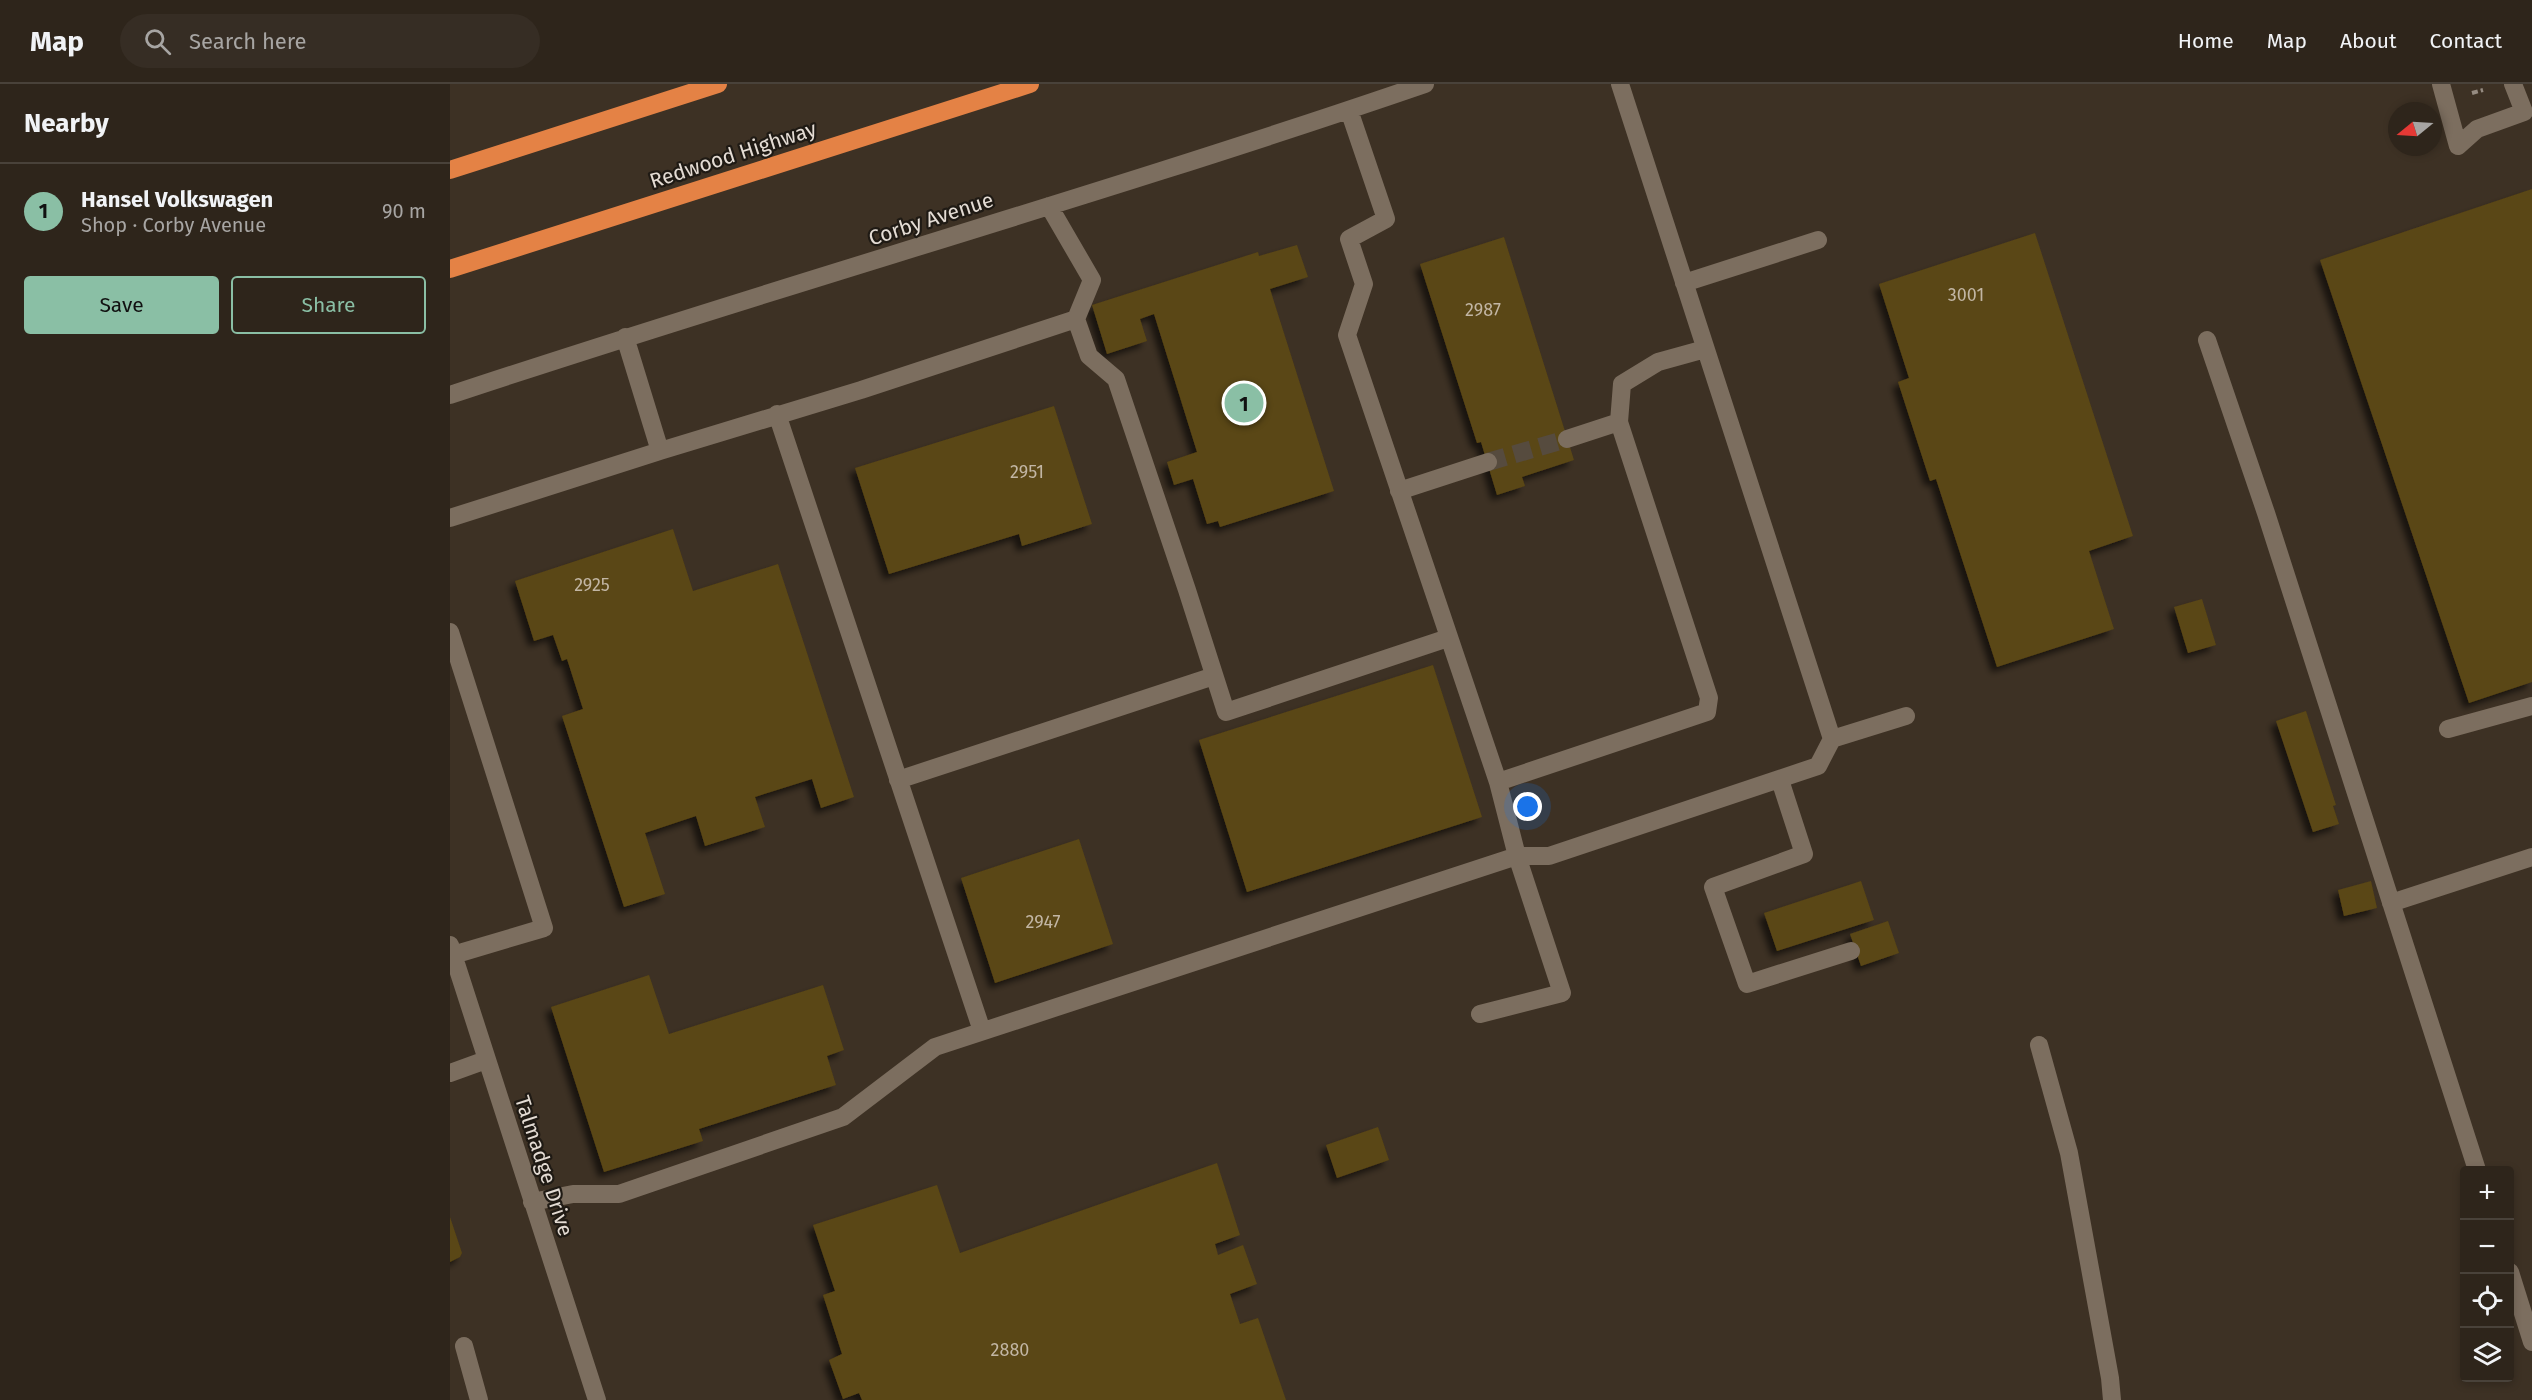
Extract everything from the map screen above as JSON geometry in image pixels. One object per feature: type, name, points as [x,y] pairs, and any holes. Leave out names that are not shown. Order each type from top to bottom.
[{"type":"highway","points":[[450,170],[718,84]]},
{"type":"highway","name":"Redwood Highway","points":[[450,269],[1030,84]]},
{"type":"street","name":"Corby Avenue","points":[[450,395],[625,337],[1049,206],[1425,84]]},
{"type":"street","points":[[1620,84],[1832,739]]},
{"type":"street","points":[[2441,84],[2458,146],[2477,129],[2524,112],[2513,84]]},
{"type":"street","points":[[1349,110],[1386,219],[1348,239],[1364,284],[1347,335],[1498,782],[1517,856],[1562,993],[1480,1014]]},
{"type":"street","points":[[1049,206],[1092,280],[1076,319],[1089,356],[1116,379],[1188,590],[1226,712],[1448,638]]},
{"type":"street","points":[[1684,284],[1818,240]]},
{"type":"street","points":[[450,518],[777,414],[861,390],[1076,319]]},
{"type":"street","points":[[625,337],[660,451]]},
{"type":"street","points":[[2207,340],[2266,513],[2476,1166]]},
{"type":"street","points":[[1498,782],[1707,712],[1709,698],[1619,422],[1622,384],[1658,362],[1705,349]]},
{"type":"street","points":[[777,414],[982,1031]]},
{"type":"street","points":[[1568,439],[1619,422]]},
{"type":"street","points":[[1399,491],[1488,462]]},
{"type":"street","points":[[450,632],[544,927],[452,950]]},
{"type":"street","points":[[898,780],[1214,676]]},
{"type":"street","points":[[2448,729],[2532,706]]},
{"type":"street","points":[[532,1202],[573,1194],[619,1194],[843,1117],[935,1047],[1517,856],[1549,856],[1780,780],[1818,766],[1832,739],[1906,716]]},
{"type":"street","points":[[1780,780],[1804,854],[1713,887],[1747,984],[1851,951]]},
{"type":"street","points":[[2391,903],[2532,857]]},
{"type":"street","name":"Talmadge Drive","points":[[452,950],[597,1400]]},
{"type":"street","points":[[2039,1045],[2069,1154],[2110,1378],[2112,1400]]},
{"type":"street","points":[[450,1073],[486,1060]]},
{"type":"street","points":[[2511,1274],[2532,1341]]},
{"type":"street","points":[[464,1346],[479,1400]]},
{"type":"building","points":[[2532,189],[2532,682],[2469,703],[2320,260]]},
{"type":"building","points":[[2035,233],[2133,536],[2089,551],[2114,629],[1997,667],[1936,479],[1930,481],[1898,382],[1909,378],[1879,284]]},
{"type":"building","points":[[1504,237],[1574,460],[1522,477],[1525,486],[1497,495],[1481,442],[1477,443],[1420,264]]},
{"type":"building","points":[[1297,245],[1308,277],[1270,289],[1334,491],[1220,527],[1218,521],[1207,524],[1193,479],[1174,485],[1167,462],[1197,452],[1154,314],[1140,319],[1147,341],[1107,354],[1092,305],[1258,252],[1259,256]]},
{"type":"building","points":[[1054,406],[1092,524],[1022,546],[1019,534],[889,574],[855,468]]},
{"type":"building","points":[[673,529],[693,591],[778,564],[854,797],[821,808],[812,779],[755,797],[765,827],[705,846],[696,816],[645,833],[665,894],[624,907],[562,716],[583,709],[567,659],[562,661],[553,635],[534,641],[515,581]]},
{"type":"building","points":[[2202,599],[2216,645],[2188,653],[2174,607]]},
{"type":"building","points":[[1433,665],[1482,817],[1247,892],[1199,740]]},
{"type":"building","points":[[2306,711],[2336,805],[2333,806],[2339,824],[2313,832],[2276,721]]},
{"type":"building","points":[[1079,839],[1113,944],[995,983],[961,878]]},
{"type":"building","points":[[1861,881],[1874,920],[1777,951],[1764,913]]},
{"type":"building","points":[[2371,881],[2377,908],[2344,916],[2338,890]]},
{"type":"building","points":[[1888,921],[1899,953],[1861,966],[1850,934]]},
{"type":"building","points":[[649,975],[669,1034],[823,985],[844,1050],[827,1056],[836,1085],[699,1129],[703,1141],[604,1172],[551,1007]]},
{"type":"building","points":[[1378,1127],[1389,1160],[1337,1178],[1326,1145]]},
{"type":"building","points":[[1217,1163],[1240,1235],[1215,1244],[1218,1255],[1243,1245],[1257,1284],[1230,1294],[1240,1324],[1258,1318],[1286,1400],[862,1400],[859,1393],[843,1399],[829,1360],[842,1354],[823,1295],[835,1291],[813,1225],[937,1185],[960,1253]]},
{"type":"building","points":[[450,1217],[462,1253],[460,1257],[450,1262]]},
{"type":"tunnel","points":[[1488,462],[1567,439]]},
{"type":"place","name":"Hansel Volkswagen","points":[[1244,403]]}]
